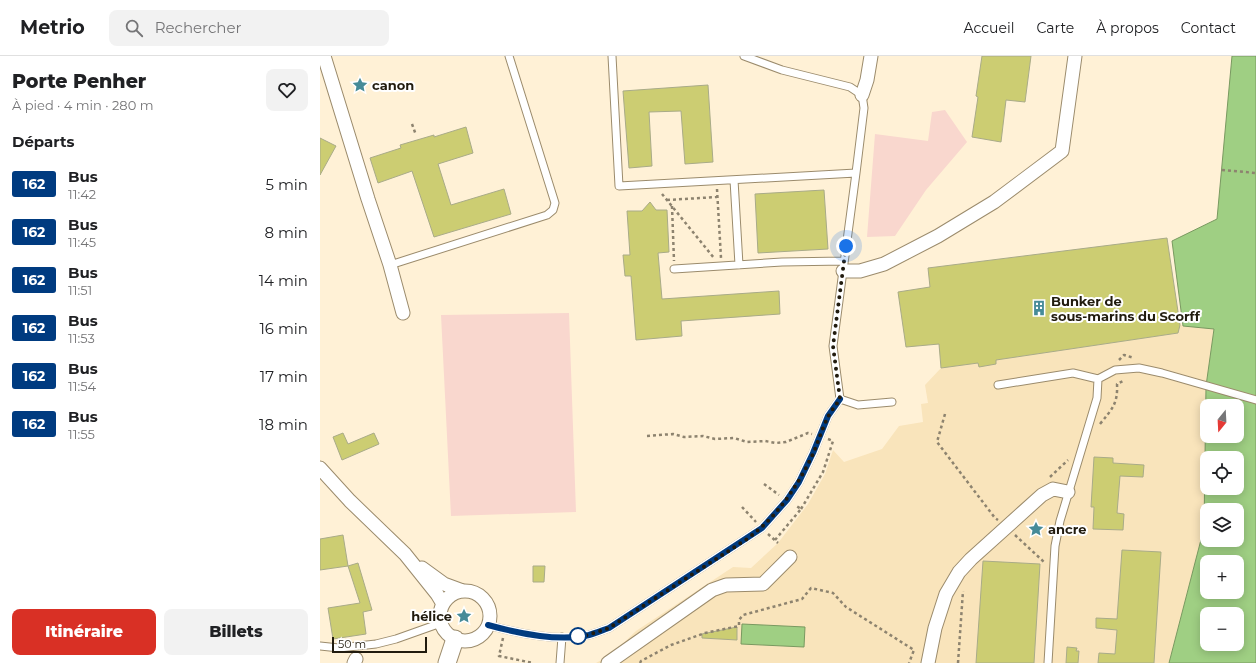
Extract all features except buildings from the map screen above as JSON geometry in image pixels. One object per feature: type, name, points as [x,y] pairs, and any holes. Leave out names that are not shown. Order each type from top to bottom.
[{"type":"street","points":[[324,56],[390,266],[403,313]]},
{"type":"street","points":[[862,95],[867,80],[871,56]]},
{"type":"street","points":[[843,266],[860,270],[884,264],[938,236],[994,202],[1062,151],[1075,56]]},
{"type":"street","points":[[320,468],[350,501],[405,554],[444,584],[463,591]]},
{"type":"street","points":[[927,662],[935,628],[946,594],[959,572],[1042,495],[1053,489],[1068,492]]},
{"type":"street","points":[[405,554],[438,594],[443,604]]},
{"type":"street","points":[[608,663],[712,590],[726,586],[763,584],[790,557]]},
{"type":"street","points":[[463,591],[471,591],[479,595],[489,608],[490,617],[484,632],[471,640],[463,641],[455,639],[443,628],[440,612],[448,597],[463,591]]},
{"type":"street","points":[[447,663],[455,639]]},
{"type":"lane","points":[[390,266],[547,215],[553,210],[555,202],[510,56]]},
{"type":"lane","points":[[612,56],[619,186],[856,173]]},
{"type":"lane","points":[[488,625],[525,633],[562,637],[588,635],[609,628],[762,528],[787,500],[799,482],[828,416],[840,399],[833,346],[864,108],[862,95],[850,87],[782,70],[744,56]]},
{"type":"lane","points":[[734,180],[739,265]]},
{"type":"lane","points":[[674,269],[782,262],[843,266]]},
{"type":"lane","points":[[998,385],[1073,372],[1098,380],[1115,370],[1139,368],[1162,373],[1256,400]]},
{"type":"lane","points":[[1048,663],[1055,546],[1068,492],[1097,398],[1098,380]]},
{"type":"lane","points":[[840,399],[858,405],[892,402]]},
{"type":"lane","points":[[320,646],[339,648],[376,644],[396,640],[441,623]]},
{"type":"lane","points":[[560,663],[562,637]]},
{"type":"path","points":[[412,124],[416,135]]},
{"type":"path","points":[[1222,170],[1256,173]]},
{"type":"path","points":[[717,181],[721,266]]},
{"type":"path","points":[[654,184],[721,266]]},
{"type":"path","points":[[667,200],[717,197]]},
{"type":"path","points":[[672,206],[674,269]]},
{"type":"path","points":[[1098,431],[1100,424],[1115,405],[1118,394],[1117,384],[1127,378]]},
{"type":"path","points":[[647,436],[672,434],[684,437],[704,436],[715,439],[734,438],[747,442],[765,441],[776,443],[786,442],[808,433],[833,441],[823,472],[800,509]]},
{"type":"path","points":[[640,663],[640,661],[671,645],[705,633],[739,626],[739,620],[743,615],[802,599],[811,588],[833,593],[846,607],[914,650],[909,663]]},
{"type":"path","points":[[504,629],[499,656],[533,663]]},
{"type":"shaded area","points":[[1232,56],[1256,56],[1256,663],[1169,663],[1200,543],[1200,547],[1244,547],[1244,503],[1204,503],[1204,495],[1244,495],[1244,451],[1205,451],[1205,443],[1244,443],[1244,399],[1206,399],[1206,386],[1214,329],[1183,326],[1172,241],[1217,219]]},
{"type":"shaded area","points":[[945,110],[967,142],[926,190],[895,236],[867,237],[875,134],[928,141],[932,112]]},
{"type":"shaded area","points":[[569,313],[576,512],[451,516],[441,315]]},
{"type":"shaded area","points":[[1180,325],[1214,329],[1206,386],[1206,399],[1200,399],[1200,443],[1205,443],[1205,451],[1200,451],[1200,495],[1204,495],[1204,503],[1200,503],[1200,543],[1169,663],[596,663],[612,654],[636,631],[733,567],[751,568],[778,543],[808,504],[825,474],[833,450],[844,462],[882,449],[899,426],[923,422],[921,404],[928,403],[925,385],[941,368],[978,363],[979,366],[996,364],[996,360],[1178,333]]},
{"type":"shaded area","points":[[742,624],[805,627],[804,647],[741,644]]},
{"type":"bus line","name":"162","points":[[488,625],[525,633],[562,637],[588,635],[609,628],[762,528],[787,500],[799,482],[828,416],[840,399]]},
{"type":"place","name":"canon","points":[[360,85]]},
{"type":"place","name":"Bunker de sous-marins du Scorff","points":[[1039,308]]},
{"type":"place","name":"ancre","points":[[1036,529]]},
{"type":"place","name":"hélice","points":[[464,616]]},
{"type":"route","points":[[578,636],[575,636],[588,635],[609,628],[747,539],[762,528],[787,500],[799,482],[828,416],[840,399],[833,346],[846,246]]}]
